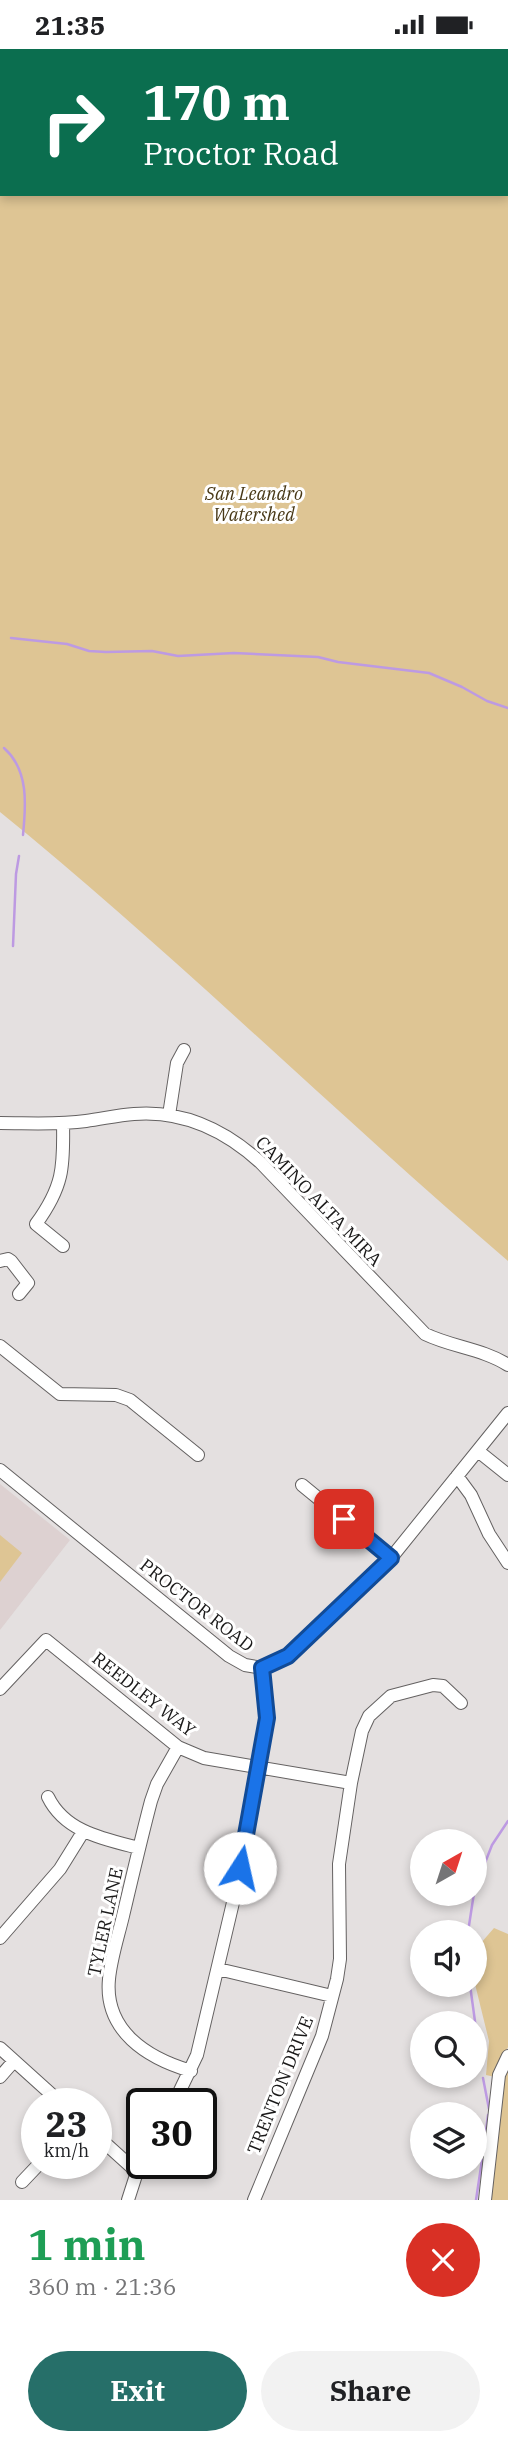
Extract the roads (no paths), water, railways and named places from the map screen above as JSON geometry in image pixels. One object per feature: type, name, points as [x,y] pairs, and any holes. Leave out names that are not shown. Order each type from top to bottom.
[{"type":"street","points":[[169,1115],[177,1063],[184,1050]]},
{"type":"street","name":"CAMINO ALTA MIRA","points":[[0,1123],[63,1123],[133,1114],[169,1115],[207,1125],[244,1148],[425,1334],[495,1357],[508,1365]]},
{"type":"street","points":[[36,1224],[49,1207],[60,1183],[64,1154],[63,1123]]},
{"type":"street","points":[[25,1215],[63,1246]]},
{"type":"street","points":[[0,1261],[11,1261],[28,1283],[19,1294]]},
{"type":"street","points":[[0,1346],[60,1394],[116,1395],[125,1398],[198,1455]]},
{"type":"street","name":"PROCTOR ROAD","points":[[0,1470],[229,1656],[245,1665],[262,1668],[288,1656],[391,1558],[508,1413]]},
{"type":"street","points":[[478,1451],[508,1475]]},
{"type":"street","points":[[457,1476],[471,1495],[489,1534],[508,1563]]},
{"type":"street","points":[[302,1485],[391,1558]]},
{"type":"street","name":"REEDLEY WAY","points":[[0,1689],[46,1640],[178,1747],[204,1758],[351,1783]]},
{"type":"street","points":[[182,2088],[191,2071],[218,1969],[240,1868],[267,1712],[262,1668]]},
{"type":"street","name":"TRENTON DRIVE","points":[[254,2200],[322,2036],[332,1996],[340,1959],[339,1864],[362,1731],[369,1716],[391,1696],[433,1685],[443,1686],[461,1703]]},
{"type":"street","name":"TYLER LANE","points":[[178,1747],[157,1784],[109,1979],[111,2006],[116,2019],[134,2044],[153,2056],[191,2071]]},
{"type":"street","points":[[48,1797],[63,1818],[83,1832],[139,1849]]},
{"type":"street","points":[[0,1938],[60,1869],[83,1832]]},
{"type":"street","points":[[218,1969],[332,1996]]},
{"type":"street","points":[[0,2048],[44,2088]]},
{"type":"street","points":[[485,2200],[499,2075],[508,2056]]},
{"type":"street","points":[[0,2077],[14,2061]]},
{"type":"street","points":[[22,2182],[25,2179]]},
{"type":"street","points":[[128,2200],[136,2179]]},
{"type":"waterway","points":[[11,638],[67,644],[89,651],[152,651],[178,656],[234,653],[318,657],[429,673],[487,701],[508,708]]},
{"type":"waterway","points":[[4,748],[22,777],[25,800],[23,835]]},
{"type":"waterway","points":[[13,946],[19,856]]},
{"type":"waterway","points":[[487,1858],[508,1821]]},
{"type":"waterway","points":[[470,1920],[472,1906]]},
{"type":"waterway","points":[[472,1997],[474,2011]]},
{"type":"waterway","points":[[485,2088],[489,2109]]},
{"type":"waterway","points":[[487,2123],[488,2115]]},
{"type":"waterway","points":[[476,2200],[479,2179]]},
{"type":"park label","name":"San Leandro Watershed","points":[[254,504]]}]
